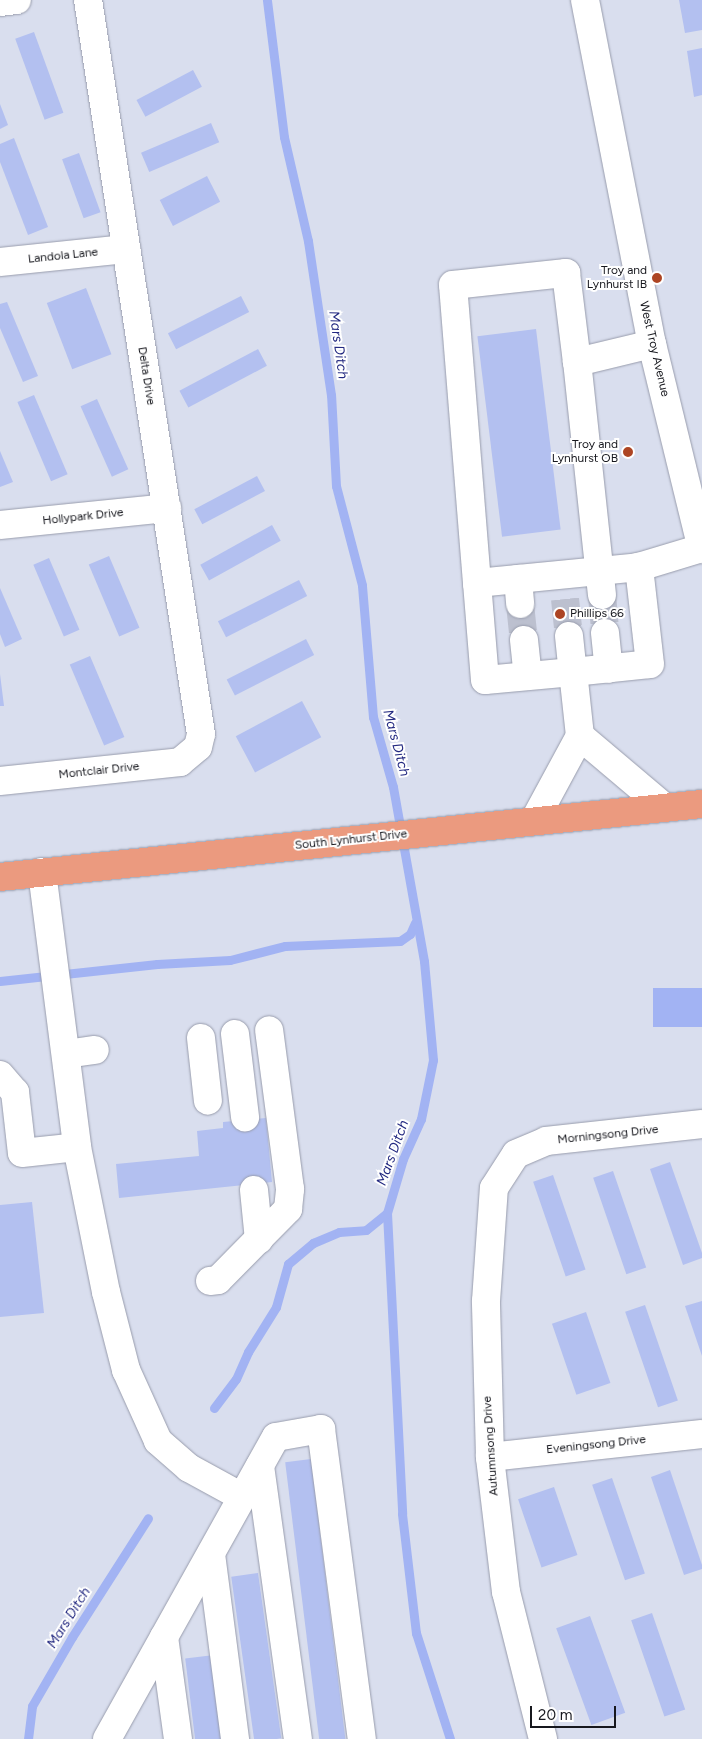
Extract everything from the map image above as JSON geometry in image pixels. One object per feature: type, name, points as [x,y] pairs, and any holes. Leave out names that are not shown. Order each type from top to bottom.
[{"type":"main road","name":"South Lynhurst Drive","points":[[0,876],[702,804]]},
{"type":"street","points":[[0,2],[16,0]]},
{"type":"street","name":"Delta Drive","points":[[88,0],[201,729],[195,752]]},
{"type":"street","name":"West Troy Avenue","points":[[585,0],[652,344],[702,549]]},
{"type":"street","name":"Landola Lane","points":[[0,262],[126,249]]},
{"type":"street","points":[[600,583],[566,273],[453,285],[485,680],[650,664],[639,567]]},
{"type":"street","points":[[577,362],[652,344]]},
{"type":"street","name":"Hollypark Drive","points":[[0,525],[167,508]]},
{"type":"street","points":[[477,583],[519,592],[600,583],[639,567],[702,549]]},
{"type":"street","points":[[605,633],[609,669]]},
{"type":"street","points":[[534,821],[580,736],[569,636]]},
{"type":"street","points":[[524,640],[528,676]]},
{"type":"street","points":[[580,736],[664,807]]},
{"type":"street","name":"Montclair Drive","points":[[0,782],[174,763],[187,759],[195,752]]},
{"type":"street","points":[[42,872],[77,1147],[114,1291],[126,1370],[158,1441],[189,1468],[242,1497]]},
{"type":"street","points":[[210,1281],[218,1280],[288,1209],[290,1188],[269,1030]]},
{"type":"street","points":[[235,1034],[244,1117]]},
{"type":"street","points":[[201,1038],[208,1101]]},
{"type":"street","points":[[66,1054],[96,1050]]},
{"type":"street","points":[[0,1075],[15,1092],[22,1153],[77,1147]]},
{"type":"street","name":"Morningsong Drive","points":[[516,1154],[546,1141],[702,1124]]},
{"type":"street","name":"Autumnsong Drive","points":[[516,1154],[494,1188],[490,1232],[486,1365],[490,1457],[506,1592],[543,1739]]},
{"type":"street","points":[[254,1190],[259,1240]]},
{"type":"street","points":[[107,1739],[276,1437],[321,1429],[362,1739]]},
{"type":"street","name":"Eveningsong Drive","points":[[490,1457],[702,1434]]},
{"type":"street","points":[[260,1466],[298,1739]]},
{"type":"street","points":[[211,1554],[235,1739]]},
{"type":"street","points":[[164,1637],[178,1739]]},
{"type":"water","points":[[653,988],[702,988],[702,1027],[653,1027]]},
{"type":"building","points":[[679,0],[702,0],[702,30],[685,33]]},
{"type":"building","points":[[34,32],[63,113],[45,120],[15,39]]},
{"type":"building","points":[[702,48],[702,95],[694,97],[687,51]]},
{"type":"building","points":[[193,70],[202,87],[145,117],[136,100]]},
{"type":"building","points":[[0,104],[8,125],[0,129]]},
{"type":"building","points":[[211,123],[219,142],[149,172],[141,153]]},
{"type":"building","points":[[14,138],[48,227],[28,235],[0,162],[0,144]]},
{"type":"building","points":[[79,153],[101,212],[84,218],[62,159]]},
{"type":"building","points":[[207,176],[220,202],[173,226],[160,200]]},
{"type":"building","points":[[86,288],[111,354],[72,369],[47,303]]},
{"type":"building","points":[[241,296],[249,312],[176,349],[168,333]]},
{"type":"building","points":[[7,302],[38,376],[23,382],[0,328],[0,304]]},
{"type":"building","points":[[536,329],[561,529],[502,537],[477,336]]},
{"type":"building","points":[[258,349],[267,366],[188,408],[179,391]]},
{"type":"building","points":[[34,395],[68,474],[51,481],[17,402]]},
{"type":"building","points":[[97,399],[128,469],[112,477],[81,406]]},
{"type":"building","points":[[0,451],[13,482],[0,487]]},
{"type":"building","points":[[257,476],[265,491],[202,524],[194,509]]},
{"type":"building","points":[[272,525],[281,541],[209,580],[200,565]]},
{"type":"building","points":[[109,556],[139,628],[119,636],[89,565]]},
{"type":"building","points":[[49,558],[79,630],[64,636],[33,565]]},
{"type":"building","points":[[299,580],[307,596],[226,637],[218,621]]},
{"type":"building","points":[[0,588],[22,639],[5,647],[0,634]]},
{"type":"building","points":[[306,639],[314,655],[235,695],[227,679]]},
{"type":"building","points":[[90,656],[124,737],[104,746],[70,665]]},
{"type":"building","points":[[0,674],[4,706],[0,706]]},
{"type":"building","points":[[302,701],[321,737],[255,772],[236,736]]},
{"type":"building","points":[[266,1118],[272,1182],[119,1198],[116,1164],[199,1156],[197,1131],[223,1128],[223,1122]]},
{"type":"building","points":[[670,1162],[702,1253],[702,1258],[683,1265],[650,1169]]},
{"type":"building","points":[[613,1171],[646,1267],[626,1274],[593,1178]]},
{"type":"building","points":[[553,1175],[586,1270],[566,1276],[533,1182]]},
{"type":"building","points":[[32,1202],[44,1313],[0,1317],[0,1205]]},
{"type":"building","points":[[702,1301],[702,1356],[685,1306]]},
{"type":"building","points":[[645,1305],[678,1400],[658,1407],[625,1312]]},
{"type":"building","points":[[586,1312],[610,1383],[576,1395],[552,1324]]},
{"type":"building","points":[[311,1459],[345,1739],[319,1739],[285,1462]]},
{"type":"building","points":[[670,1470],[702,1565],[702,1569],[684,1575],[651,1477]]},
{"type":"building","points":[[612,1478],[645,1573],[625,1580],[592,1485]]},
{"type":"building","points":[[554,1487],[577,1555],[542,1567],[518,1499]]},
{"type":"building","points":[[258,1573],[281,1738],[254,1739],[231,1577]]},
{"type":"building","points":[[652,1613],[685,1709],[664,1717],[631,1620]]},
{"type":"building","points":[[590,1616],[625,1713],[591,1725],[556,1628]]},
{"type":"building","points":[[214,1655],[224,1739],[195,1739],[185,1659]]},
{"type":"waterway","name":"Mars Ditch","points":[[214,1408],[236,1379],[248,1352],[276,1307],[288,1264],[313,1243],[339,1232],[366,1230],[387,1213],[403,1159],[421,1119],[433,1060],[424,961],[393,787],[373,717],[362,585],[336,486],[331,395],[308,241],[284,137],[267,0]]},
{"type":"waterway","points":[[0,981],[157,964],[230,960],[285,946],[400,941],[410,934],[415,923]]},
{"type":"waterway","points":[[387,1213],[402,1514],[416,1633],[450,1739]]},
{"type":"waterway","name":"Mars Ditch","points":[[28,1739],[32,1706],[72,1637],[148,1518]]},
{"type":"tunnel","points":[[602,595],[605,633]]},
{"type":"tunnel","points":[[565,599],[569,636]]},
{"type":"tunnel","points":[[520,604],[524,640]]},
{"type":"place","name":"Troy and Lynhurst IB","points":[[657,278]]},
{"type":"place","name":"Troy and Lynhurst OB","points":[[628,452]]},
{"type":"place","name":"Phillips 66","points":[[560,614]]}]
